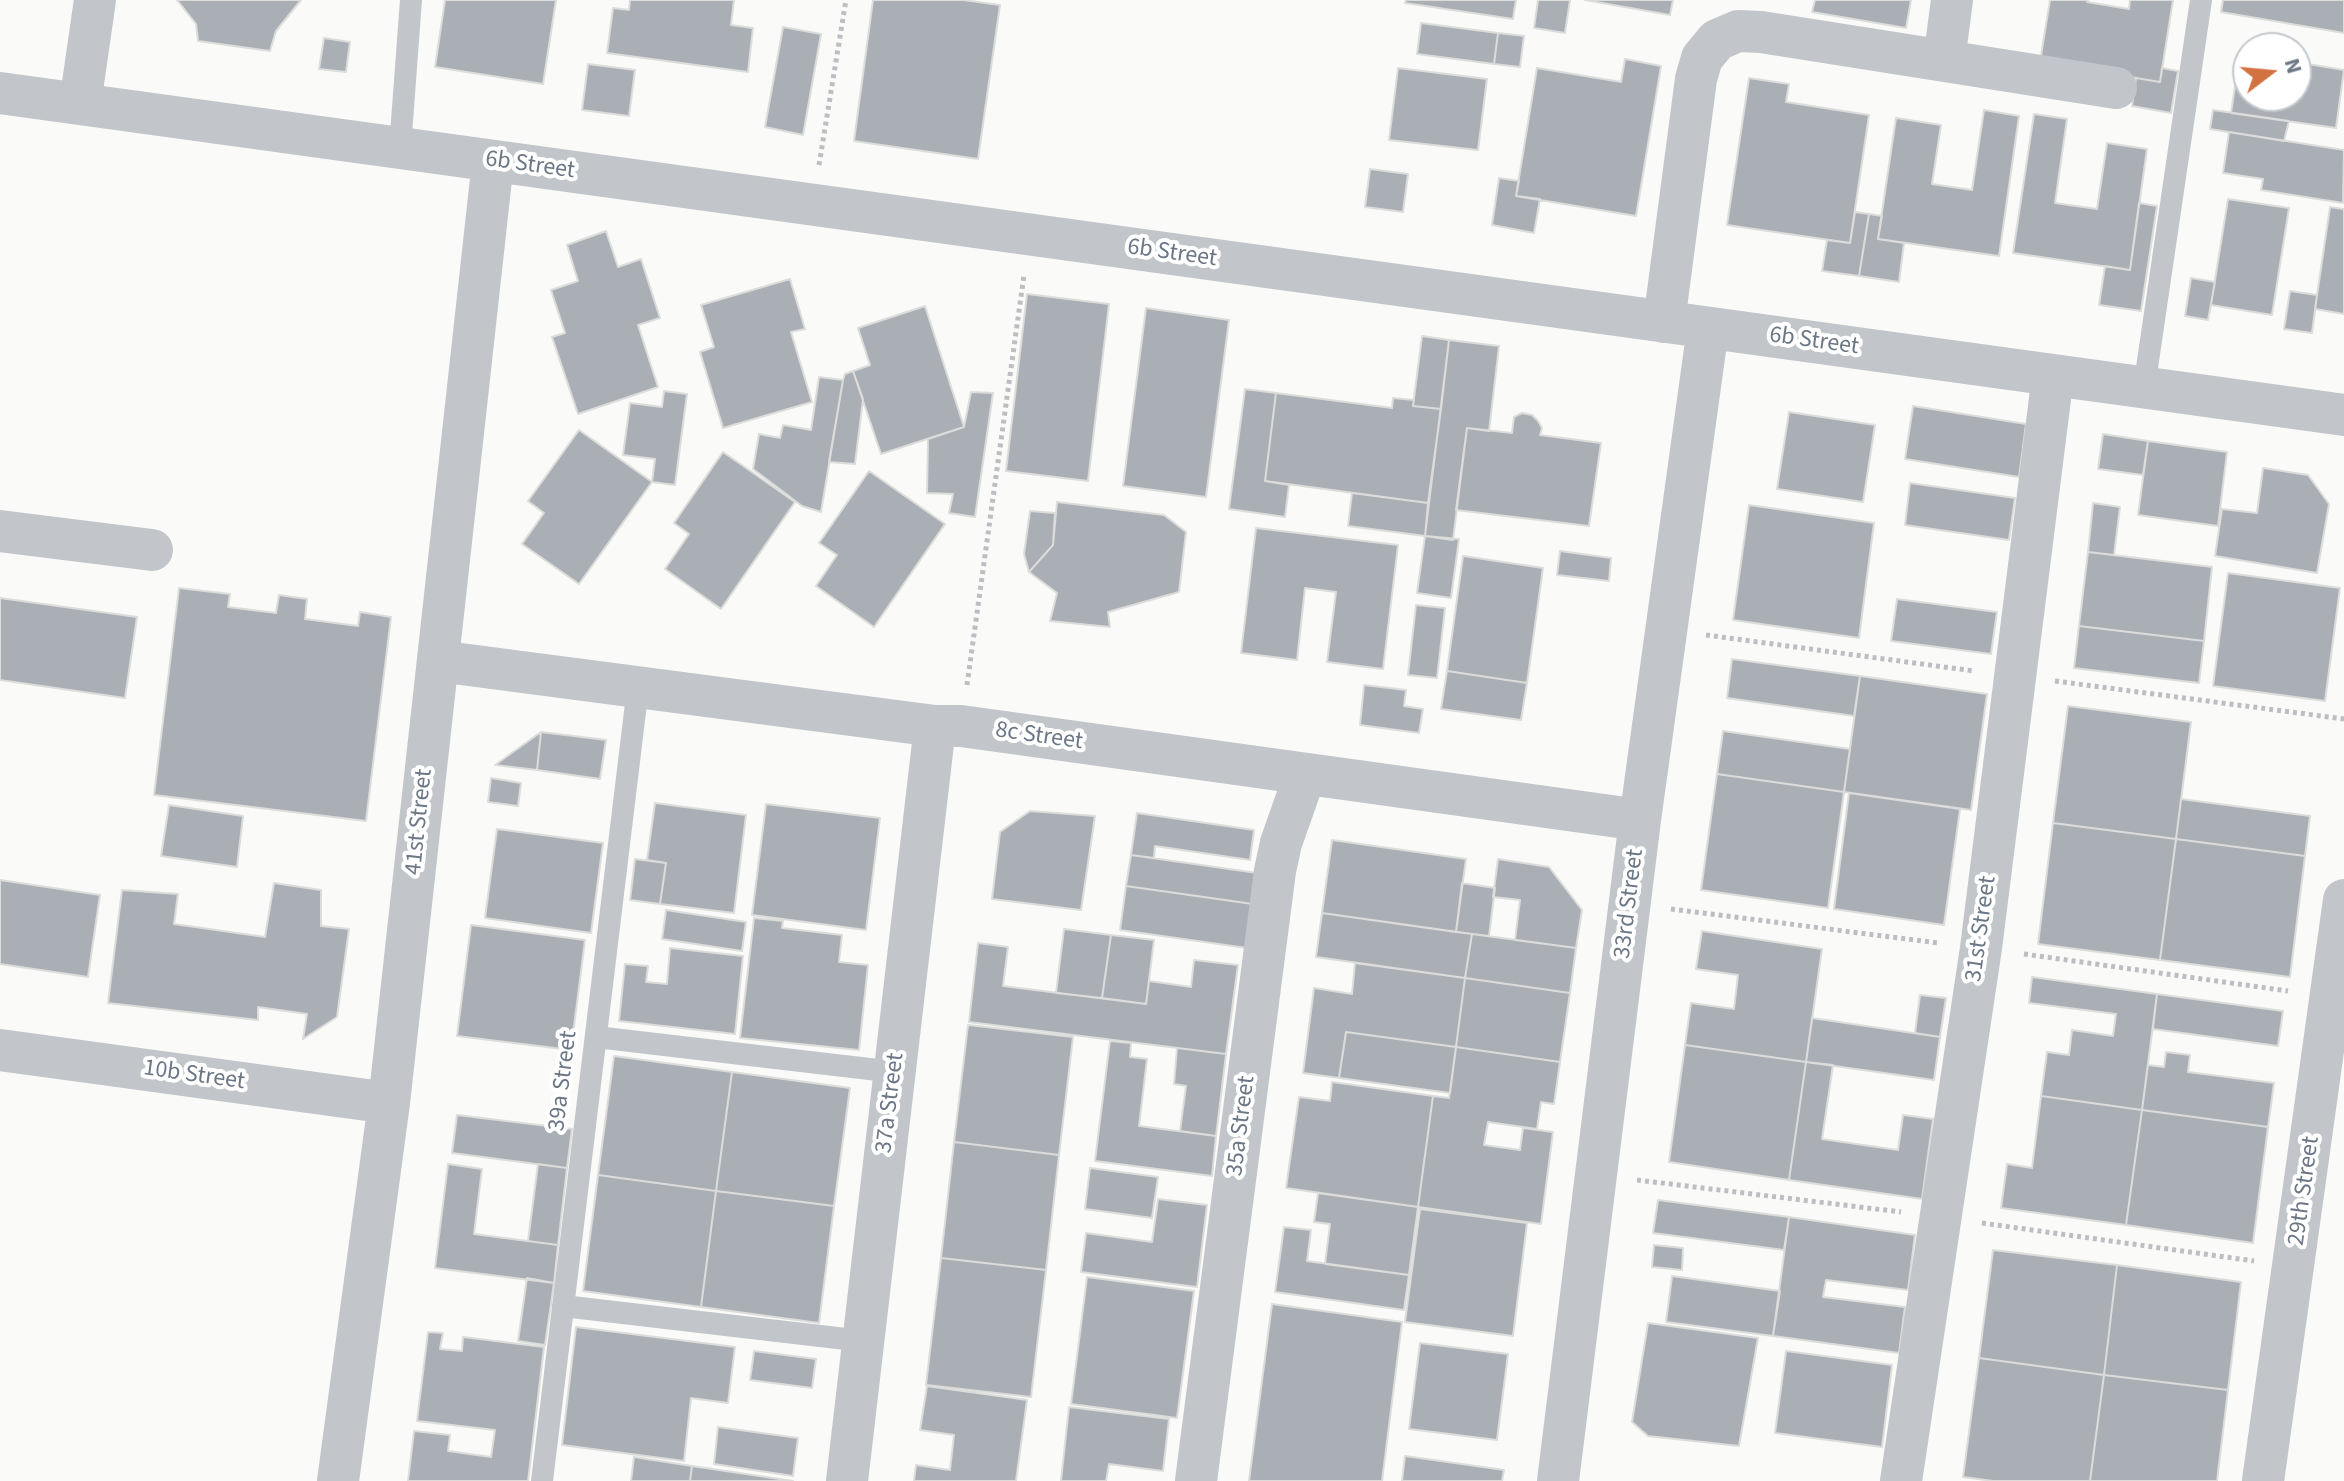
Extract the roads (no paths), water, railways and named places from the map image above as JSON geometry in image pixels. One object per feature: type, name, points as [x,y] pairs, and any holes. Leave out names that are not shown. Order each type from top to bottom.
[{"type":"street","points":[[80,104],[95,0]]},
{"type":"street","points":[[1944,61],[1952,0]]},
{"type":"street","points":[[1664,322],[1696,79],[1702,58],[1717,40],[1738,31],[1761,32],[2116,88]]},
{"type":"street","name":"6b Street","points":[[0,93],[2344,415]]},
{"type":"street","name":"41st Street","points":[[338,1481],[389,1103],[493,161]]},
{"type":"street","name":"33rd Street","points":[[1558,1481],[1640,820],[1708,328]]},
{"type":"street","name":"31st Street","points":[[1901,1481],[1981,948],[2053,375]]},
{"type":"street","points":[[0,531],[152,550]]},
{"type":"street","name":"8c Street","points":[[438,661],[948,726],[1640,820]]},
{"type":"street","name":"37a Street","points":[[847,1481],[895,1072],[948,726]]},
{"type":"street","name":"35a Street","points":[[1196,1481],[1275,871],[1281,843],[1305,775]]},
{"type":"street","name":"29th Street","points":[[2263,1481],[2330,1113],[2344,900]]},
{"type":"street","name":"10b Street","points":[[0,1050],[389,1103]]},
{"type":"lane","points":[[400,148],[411,0]]},
{"type":"lane","points":[[2144,388],[2201,0]]},
{"type":"lane","name":"39a Street","points":[[542,1481],[638,687]]},
{"type":"lane","points":[[596,1037],[895,1072]]},
{"type":"lane","points":[[563,1306],[863,1341]]}]
